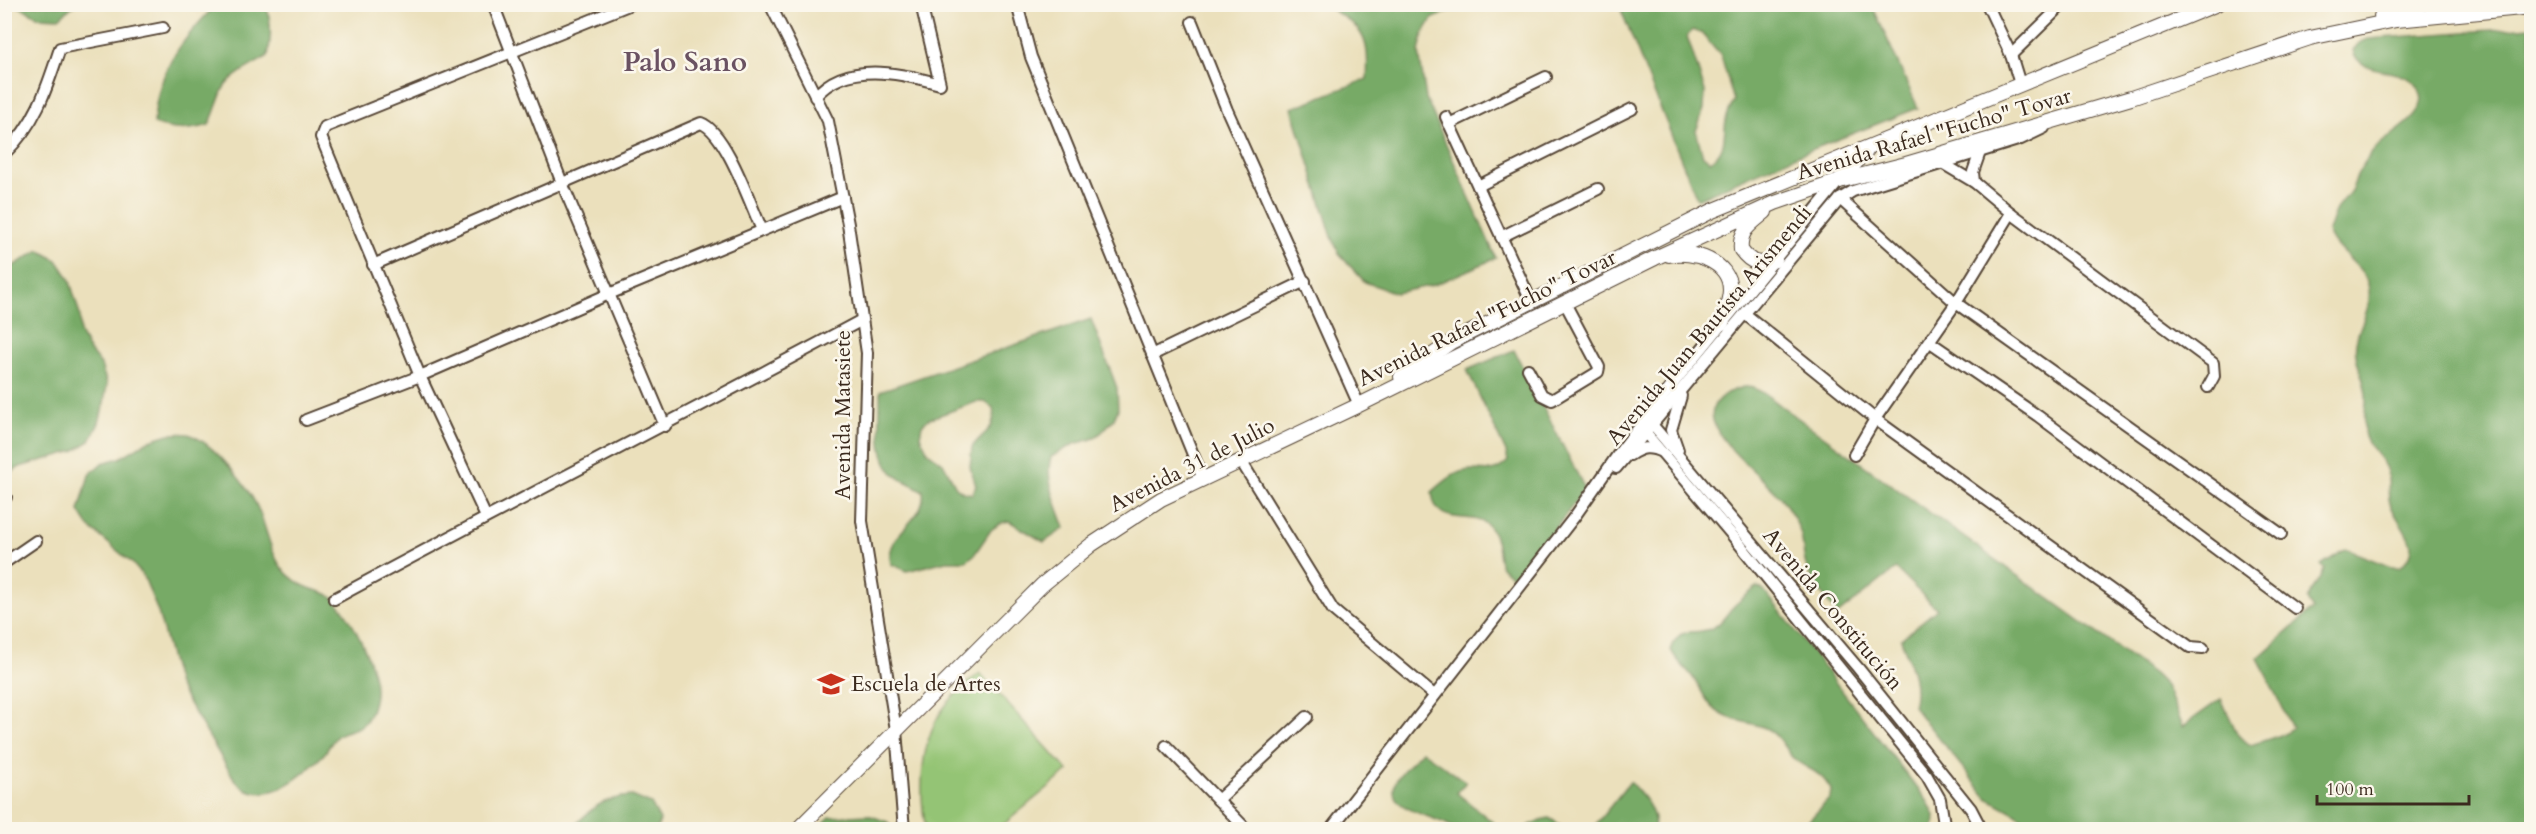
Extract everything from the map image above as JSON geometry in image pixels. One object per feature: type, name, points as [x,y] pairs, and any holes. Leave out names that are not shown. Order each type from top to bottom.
[{"type":"main road","name":"Avenida Rafael \"Fucho\" Tovar","points":[[1359,405],[1451,342],[1712,211],[2217,4]]},
{"type":"main road","points":[[2310,38],[2422,4]]},
{"type":"main road","name":"Avenida Rafael \"Fucho\" Tovar","points":[[1359,405],[1655,258],[1775,203],[1839,181],[2071,116],[2310,38],[2396,20],[2532,7]]},
{"type":"main road","points":[[1839,181],[1873,144]]},
{"type":"main road","points":[[1775,203],[1745,228],[1741,243],[1746,256],[1754,262],[1764,263],[1775,260]]},
{"type":"main road","points":[[1655,258],[1681,253],[1709,259],[1725,273],[1730,291],[1722,323]]},
{"type":"main road","name":"Avenida 31 de Julio","points":[[797,830],[1011,615],[1068,561],[1133,516],[1203,478],[1359,405]]},
{"type":"street","points":[[493,4],[562,183],[664,426]]},
{"type":"street","points":[[486,517],[420,376],[323,147],[321,137],[325,127],[631,4]]},
{"type":"street","name":"Avenida Matasiete","points":[[770,4],[828,121],[843,197],[867,353],[862,520],[896,730],[904,830]]},
{"type":"street","points":[[815,97],[822,89],[839,78],[864,72],[914,76],[940,84],[921,4]]},
{"type":"street","points":[[1017,4],[1031,57],[1203,478]]},
{"type":"street","points":[[1987,4],[2011,55],[2020,84]]},
{"type":"street","points":[[2011,55],[2063,4]]},
{"type":"street","points":[[1192,22],[1227,110],[1359,405]]},
{"type":"street","points":[[4,154],[21,138],[37,113],[60,48],[164,28]]},
{"type":"street","points":[[1531,301],[1447,121],[1546,77]]},
{"type":"street","points":[[1478,186],[1632,109]]},
{"type":"street","name":"Avenida Juan Bautista Arismendi","points":[[1588,499],[1624,458],[1646,425],[1683,390],[1840,199],[1853,191],[2022,139],[2071,116]]},
{"type":"street","points":[[374,265],[700,123],[709,126],[721,139],[762,230]]},
{"type":"street","points":[[1974,182],[1972,172],[1980,152]]},
{"type":"street","points":[[1942,163],[1974,182],[2011,213],[2213,363],[2214,376],[2208,387]]},
{"type":"street","name":"Avenida Juan Bautista Arismendi","points":[[1330,830],[1646,425],[1722,323],[1839,181]]},
{"type":"street","points":[[1501,237],[1598,189]]},
{"type":"street","points":[[306,420],[420,376],[609,294],[843,197]]},
{"type":"street","points":[[1840,199],[1956,303],[2281,534]]},
{"type":"street","points":[[1854,456],[1875,419],[1956,303],[2011,213]]},
{"type":"street","points":[[1152,355],[1305,281]]},
{"type":"street","points":[[1528,369],[1542,395],[1552,400],[1598,372],[1599,367],[1565,303]]},
{"type":"street","points":[[1745,314],[1875,419],[2190,647],[2203,648]]},
{"type":"street","points":[[334,599],[862,320]]},
{"type":"street","points":[[1930,342],[2038,416],[2295,608]]},
{"type":"street","points":[[1682,459],[1671,430],[1683,390]]},
{"type":"street","name":"Avenida Constitución","points":[[1646,425],[1663,452],[1927,776],[1940,799],[1945,830]]},
{"type":"street","name":"Avenida Constitución","points":[[1646,425],[1682,459],[1858,668],[1971,809],[1982,830]]},
{"type":"street","points":[[1624,458],[1639,449],[1651,447],[1663,452]]},
{"type":"street","points":[[1241,460],[1333,610],[1434,695]]},
{"type":"street","points":[[4,563],[36,541]]},
{"type":"street","points":[[1218,800],[1307,717]]},
{"type":"street","points":[[1166,746],[1247,830]]},
{"type":"street","points":[[1961,830],[1974,830]]},
{"type":"green space","points":[[74,5],[59,18],[39,17],[18,6]]},
{"type":"green space","points":[[212,5],[266,5],[270,31],[268,56],[229,81],[209,125],[181,129],[154,124],[159,90],[164,75],[179,48],[211,10]]},
{"type":"green space","points":[[1325,5],[1480,5],[1467,10],[1449,11],[1432,19],[1423,34],[1419,52],[1426,98],[1496,258],[1434,285],[1396,293],[1365,282],[1339,254],[1292,108],[1367,79],[1368,64],[1365,42],[1361,34],[1348,20]]},
{"type":"green space","points":[[1619,5],[1872,5],[1918,108],[1798,155],[1697,199]],"holes":[[[1693,30],[1701,33],[1721,56],[1734,101],[1727,118],[1722,148],[1710,161],[1703,156],[1696,131],[1704,109],[1705,91],[1687,36]]]},
{"type":"green space","points":[[2531,27],[2531,829],[2031,829],[2027,822],[2016,814],[1987,798],[1913,706],[1914,680],[1901,639],[1937,609],[1896,569],[1837,615],[1808,571],[1801,533],[1788,508],[1777,493],[1729,446],[1717,429],[1712,413],[1719,399],[1745,387],[1751,387],[1766,395],[2154,674],[2166,686],[2183,726],[2221,699],[2238,735],[2245,742],[2251,745],[2281,735],[2292,728],[2258,658],[2313,609],[2307,599],[2325,569],[2321,565],[2346,549],[2391,567],[2400,567],[2408,558],[2411,550],[2407,534],[2389,499],[2388,476],[2385,467],[2369,444],[2364,432],[2366,396],[2357,360],[2356,345],[2369,303],[2367,281],[2357,266],[2337,246],[2328,231],[2336,208],[2348,195],[2364,163],[2379,145],[2414,116],[2419,109],[2421,94],[2415,84],[2407,78],[2365,65],[2353,50],[2359,43],[2368,39]]},
{"type":"green space","points":[[39,250],[57,260],[69,278],[80,315],[80,333],[89,350],[101,365],[107,384],[99,423],[90,441],[74,451],[20,467],[5,476],[5,271]]},
{"type":"green space","points":[[1091,319],[1117,388],[1118,409],[1114,419],[1101,433],[1051,457],[1049,474],[1065,528],[1044,542],[1009,521],[1001,523],[991,530],[974,555],[966,561],[946,561],[907,571],[891,564],[890,553],[893,543],[919,511],[923,491],[898,477],[890,470],[885,460],[880,437],[880,391]],"holes":[[[976,402],[985,402],[993,408],[994,415],[991,426],[972,447],[970,467],[976,486],[972,494],[956,487],[943,463],[928,452],[920,436],[922,425],[929,419]]]},
{"type":"green space","points":[[1514,350],[1585,489],[1517,580],[1501,567],[1496,539],[1486,524],[1479,520],[1446,515],[1439,511],[1434,503],[1432,492],[1447,479],[1460,472],[1491,471],[1508,461],[1506,452],[1467,370]]},
{"type":"green space","points":[[169,434],[188,434],[198,438],[230,467],[255,503],[272,549],[282,568],[299,583],[329,595],[337,602],[359,637],[374,677],[375,697],[365,722],[337,736],[324,754],[292,781],[267,792],[255,792],[243,788],[233,777],[178,685],[158,612],[144,577],[132,563],[89,527],[79,511],[89,475],[102,463],[120,458],[150,440]]},
{"type":"green space","points":[[1757,587],[1764,590],[1928,802],[1935,816],[1934,829],[1801,829],[1830,798],[1831,790],[1827,783],[1818,774],[1793,758],[1777,736],[1769,730],[1722,715],[1711,705],[1691,675],[1675,657],[1671,650],[1678,637],[1687,632],[1703,631],[1714,627],[1737,603]]},
{"type":"green space","points":[[980,673],[1068,771],[998,829],[926,829],[922,781],[926,748],[931,733],[946,705]]},
{"type":"green space","points":[[1422,751],[1466,782],[1457,793],[1501,829],[1455,829],[1403,806],[1396,799],[1394,790],[1397,779]]},
{"type":"green space","points":[[1630,782],[1651,809],[1654,829],[1592,829]]},
{"type":"green space","points":[[632,796],[651,804],[660,820],[657,829],[571,829],[598,805],[612,799]]},
{"type":"green space","points":[[868,815],[888,822],[892,829],[817,829],[830,817]]},
{"type":"green space","points":[[1549,818],[1567,829],[1523,829],[1540,820]]},
{"type":"place","name":"Escuela de Artes","points":[[831,684]]},
{"type":"district","name":"Palo Sano","points":[[685,62]]}]
